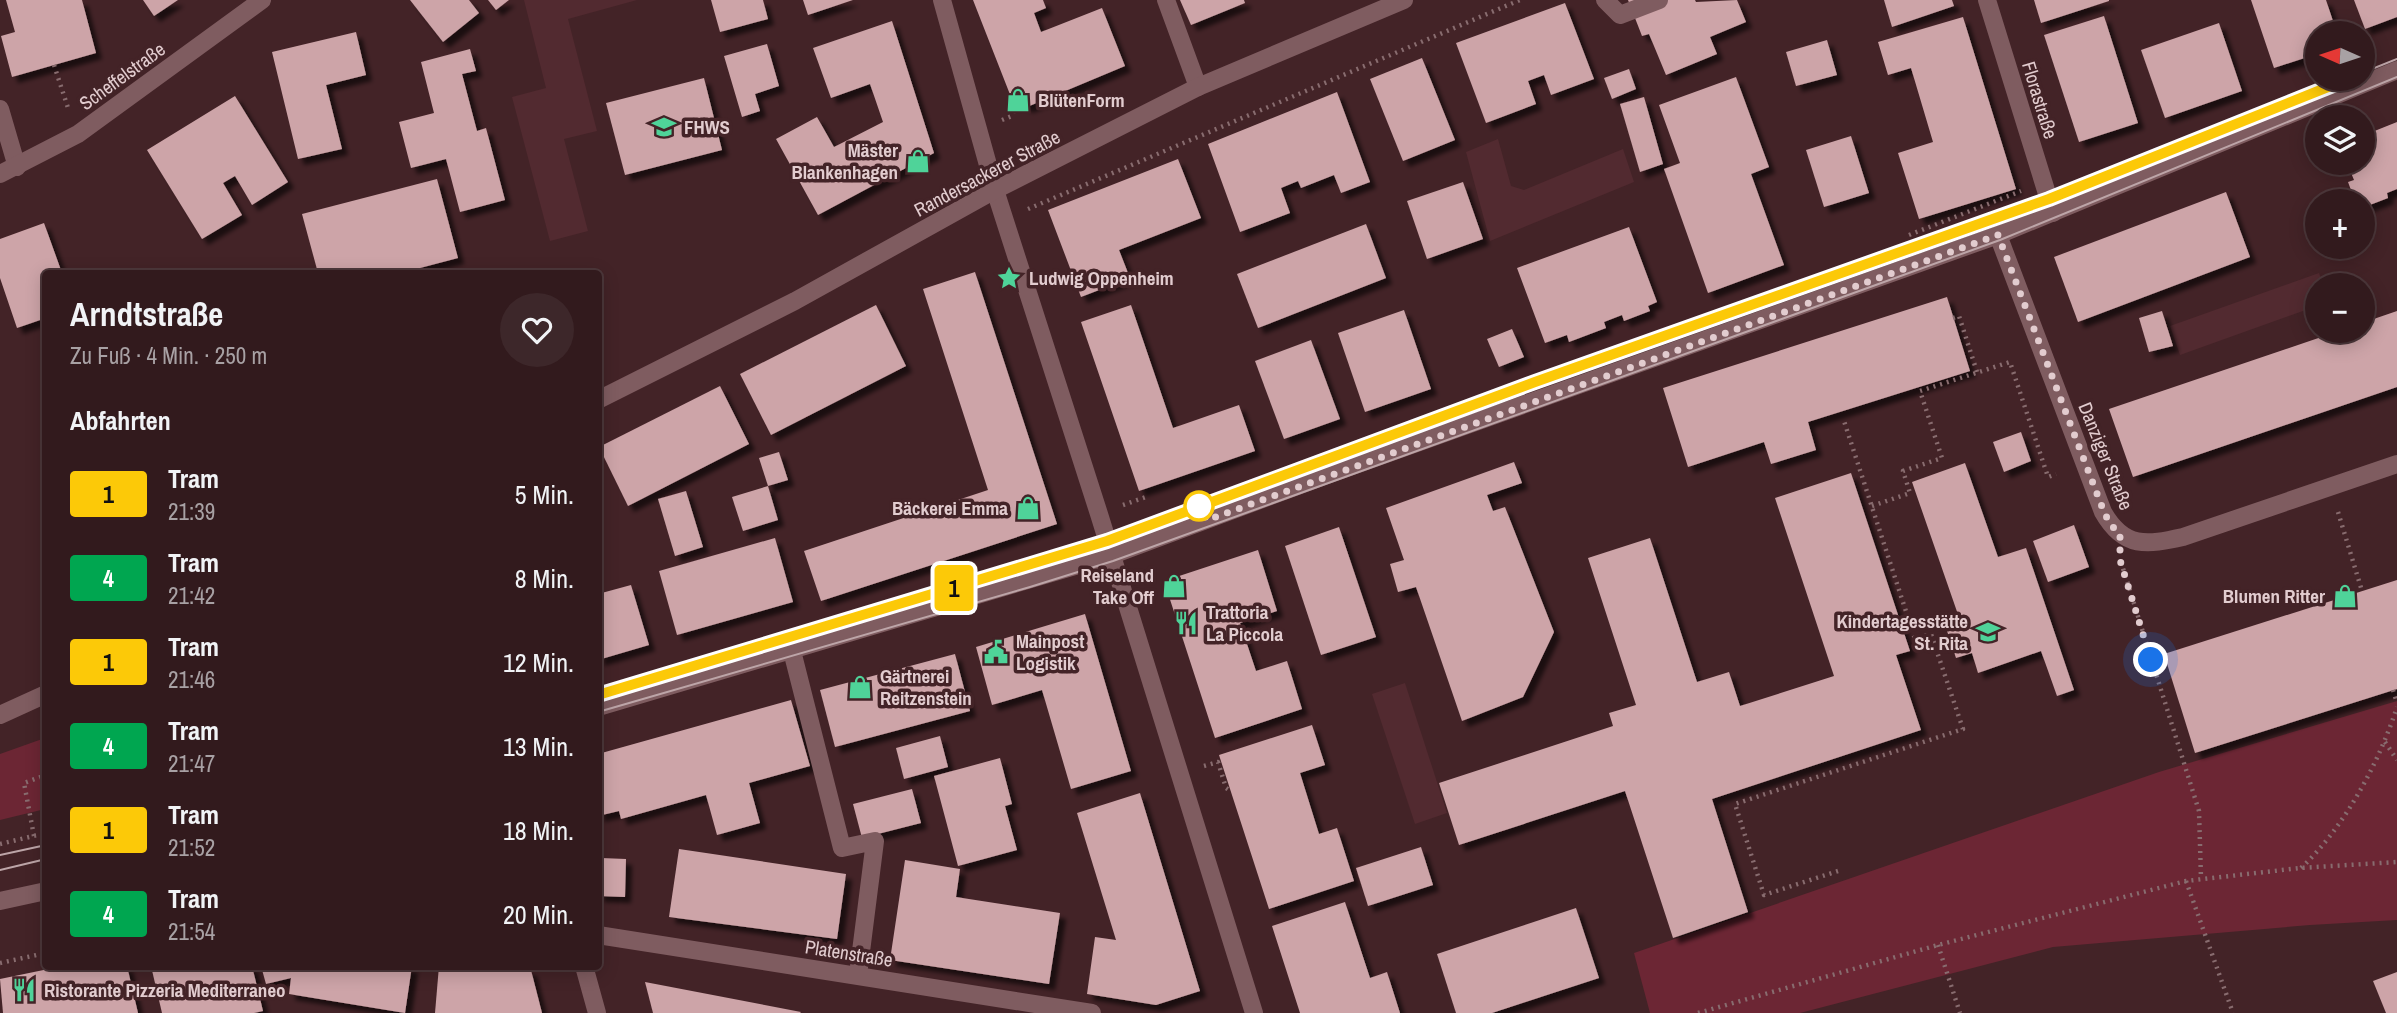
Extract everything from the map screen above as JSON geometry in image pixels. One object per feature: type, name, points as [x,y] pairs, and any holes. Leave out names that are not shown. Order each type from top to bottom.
[{"type":"street","name":"Scheffelstraße","points":[[0,174],[78,134],[262,0]]},
{"type":"street","points":[[942,0],[995,190],[1254,1013]]},
{"type":"street","points":[[1166,0],[1198,87]]},
{"type":"street","name":"Randersackerer Straße","points":[[602,398],[795,301],[995,190],[1198,87],[1404,0]]},
{"type":"street","points":[[1605,0],[1620,15],[1659,0]]},
{"type":"street","name":"Florastraße","points":[[1987,0],[2053,213]]},
{"type":"street","points":[[602,706],[1112,555],[1327,475],[1998,235],[2397,70]]},
{"type":"street","points":[[0,109],[18,167]]},
{"type":"street","name":"Danziger Straße","points":[[1998,235],[2104,512],[2110,524],[2120,534],[2142,543],[2183,537],[2397,464]]},
{"type":"street","points":[[792,651],[842,848],[875,841],[858,975]]},
{"type":"street","points":[[0,715],[42,696]]},
{"type":"street","points":[[0,901],[42,892]]},
{"type":"street","name":"Platenstraße","points":[[602,936],[1092,1013]]},
{"type":"street","points":[[585,970],[597,1013]]},
{"type":"path","points":[[1004,219],[1520,0]]},
{"type":"path","points":[[54,65],[78,134]]},
{"type":"path","points":[[1012,116],[1018,100]]},
{"type":"path","points":[[1953,318],[1959,316],[1977,372]]},
{"type":"path","points":[[1872,506],[1910,494],[1903,471],[1942,458],[1920,391],[2010,362],[2048,477],[2056,474]]},
{"type":"path","points":[[1838,871],[1764,895],[1735,804],[1963,729],[1931,634],[1915,639],[1844,421]]},
{"type":"path","points":[[2330,486],[2362,591]]},
{"type":"path","points":[[2120,534],[2120,560],[2199,811],[2202,878]]},
{"type":"path","points":[[2300,868],[2330,838],[2347,813],[2384,741],[2397,705],[2393,690]]},
{"type":"path","points":[[2384,741],[2397,760]]},
{"type":"path","points":[[34,836],[24,783],[42,776]]},
{"type":"path","points":[[0,844],[42,834]]},
{"type":"path","points":[[1698,1013],[2186,881],[2300,868],[2397,862]]},
{"type":"path","points":[[2186,881],[2233,1013]]},
{"type":"path","points":[[1938,946],[1960,1013]]},
{"type":"path","points":[[0,963],[42,954]]},
{"type":"shaded area","points":[[524,0],[637,0],[568,19],[597,131],[564,139],[588,231],[550,241],[512,97],[546,88]]},
{"type":"shaded area","points":[[1498,139],[1511,186],[1524,190],[1623,149],[1634,182],[1490,241],[1466,152]]},
{"type":"shaded area","points":[[2305,278],[2305,310],[2180,355],[2170,326]]},
{"type":"shaded area","points":[[1405,683],[1447,813],[1415,824],[1372,694]]},
{"type":"shaded area","points":[[2397,701],[2397,920],[2053,947],[1800,1013],[1650,1013],[1634,953],[2159,772]]},
{"type":"shaded area","points":[[42,739],[42,810],[0,820],[0,754]]},
{"type":"building","points":[[6,0],[82,0],[96,53],[12,77],[1,36],[15,32]]},
{"type":"building","points":[[143,0],[178,0],[154,16]]},
{"type":"building","points":[[410,0],[469,0],[479,13],[443,42]]},
{"type":"building","points":[[488,0],[509,0],[496,10]]},
{"type":"building","points":[[711,0],[763,0],[768,19],[720,32]]},
{"type":"building","points":[[803,0],[853,0],[808,15]]},
{"type":"building","points":[[973,0],[1043,0],[1046,8],[1034,13],[1041,32],[1102,8],[1125,66],[1027,107],[1011,97]]},
{"type":"building","points":[[1180,0],[1244,0],[1245,3],[1191,25]]},
{"type":"building","points":[[1628,0],[1737,0],[1746,22],[1710,37],[1717,54],[1666,75],[1649,34],[1642,36]]},
{"type":"building","points":[[1884,0],[1952,0],[1954,6],[1892,27]]},
{"type":"building","points":[[2034,0],[2109,0],[2109,1],[2041,23]]},
{"type":"building","points":[[2251,0],[2326,0],[2333,21],[2305,21],[2305,58],[2274,68]]},
{"type":"building","points":[[2354,0],[2397,0],[2397,17],[2375,25],[2375,21],[2362,21]]},
{"type":"building","points":[[1565,3],[1594,79],[1551,95],[1544,75],[1528,81],[1536,104],[1486,123],[1456,43]]},
{"type":"building","points":[[2104,16],[2138,123],[2079,142],[2044,35]]},
{"type":"building","points":[[1963,17],[2016,189],[1919,219],[1898,153],[1933,142],[1911,68],[1888,75],[1878,42]]},
{"type":"building","points":[[892,21],[934,153],[818,215],[776,139],[817,117],[834,147],[883,122],[870,84],[831,98],[813,48]]},
{"type":"building","points":[[2219,23],[2242,91],[2165,118],[2141,50]]},
{"type":"building","points":[[356,32],[366,75],[326,85],[342,149],[298,159],[272,52]]},
{"type":"building","points":[[1827,40],[1837,75],[1796,86],[1786,52]]},
{"type":"building","points":[[767,44],[779,86],[755,94],[760,111],[742,117],[724,56]]},
{"type":"building","points":[[470,49],[476,71],[462,74],[477,131],[486,128],[505,200],[460,212],[446,159],[411,168],[399,122],[434,113],[421,62]]},
{"type":"building","points":[[1422,58],[1455,140],[1403,161],[1370,79]]},
{"type":"building","points":[[1629,69],[1636,89],[1612,99],[1604,78]]},
{"type":"building","points":[[1736,77],[1769,167],[1751,174],[1784,265],[1708,293],[1664,169],[1680,163],[1659,105]]},
{"type":"building","name":"FHWS","points":[[704,78],[722,150],[625,175],[606,103]]},
{"type":"building","points":[[1337,92],[1370,182],[1341,193],[1334,175],[1301,188],[1298,181],[1281,188],[1290,213],[1240,232],[1208,144]]},
{"type":"building","points":[[235,96],[288,182],[252,205],[235,176],[223,183],[242,215],[202,239],[147,150]]},
{"type":"building","points":[[1644,97],[1663,164],[1640,172],[1620,104]]},
{"type":"building","points":[[2397,122],[2397,189],[2387,193],[2388,198],[2375,203],[2375,189],[2351,189],[2348,182],[2354,180],[2352,175],[2375,175],[2375,131]]},
{"type":"building","points":[[1851,136],[1869,193],[1824,207],[1806,150]]},
{"type":"building","points":[[1178,159],[1201,218],[1119,250],[1130,278],[1081,297],[1048,210]]},
{"type":"building","points":[[437,179],[458,258],[412,270],[317,270],[302,214]]},
{"type":"building","points":[[1463,182],[1483,239],[1427,259],[1407,201]]},
{"type":"building","points":[[2226,192],[2250,257],[2078,322],[2054,257]]},
{"type":"building","points":[[44,223],[61,270],[42,270],[42,319],[17,328],[0,278],[0,239]]},
{"type":"building","points":[[1366,224],[1386,278],[1258,328],[1237,274]]},
{"type":"building","points":[[1629,227],[1657,302],[1648,306],[1650,311],[1624,321],[1622,315],[1604,322],[1606,328],[1569,342],[1567,335],[1545,343],[1517,268]]},
{"type":"building","points":[[975,272],[1057,524],[821,601],[804,551],[988,490],[923,289]]},
{"type":"building","points":[[1947,297],[1970,371],[1808,422],[1816,450],[1771,464],[1764,442],[1688,467],[1663,388]]},
{"type":"building","points":[[876,305],[906,366],[771,435],[740,374]]},
{"type":"building","points":[[1131,305],[1173,428],[1239,405],[1255,451],[1139,491],[1081,322]]},
{"type":"building","points":[[1404,310],[1431,389],[1365,412],[1338,333]]},
{"type":"building","points":[[2162,311],[2173,346],[2149,352],[2139,318]]},
{"type":"building","points":[[2397,311],[2397,387],[2133,477],[2109,409],[2305,343],[2375,343],[2375,319]]},
{"type":"building","points":[[1512,329],[1524,357],[1499,367],[1487,339]]},
{"type":"building","points":[[1311,340],[1340,419],[1284,439],[1255,361]]},
{"type":"building","points":[[720,386],[749,444],[628,506],[602,453],[602,445]]},
{"type":"building","points":[[2021,432],[2031,461],[2004,472],[1993,442]]},
{"type":"building","points":[[779,452],[788,480],[768,486],[759,458]]},
{"type":"building","points":[[1514,462],[1522,483],[1487,495],[1493,511],[1505,507],[1554,632],[1523,697],[1462,721],[1416,587],[1398,592],[1390,564],[1404,560],[1386,508]]},
{"type":"building","points":[[1965,463],[1998,557],[2026,548],[2074,690],[2057,696],[2041,651],[1978,673],[1972,653],[1956,658],[1947,631],[1962,626],[1912,482]]},
{"type":"building","points":[[1851,473],[1910,651],[1896,655],[1921,730],[1712,799],[1748,912],[1673,938],[1625,791],[1459,845],[1439,783],[1613,726],[1609,713],[1636,705],[1588,558],[1650,538],[1697,682],[1729,672],[1740,706],[1834,676],[1775,498]]},
{"type":"building","points":[[768,486],[778,520],[743,531],[732,497]]},
{"type":"building","points":[[686,491],[703,547],[675,556],[658,499]]},
{"type":"building","points":[[2074,525],[2089,567],[2048,582],[2033,541]]},
{"type":"building","points":[[1339,527],[1376,637],[1321,655],[1285,546]]},
{"type":"building","points":[[775,538],[793,602],[677,635],[659,571]]},
{"type":"building","points":[[1258,550],[1277,611],[1240,623],[1256,671],[1287,661],[1302,709],[1215,738],[1164,581]]},
{"type":"building","points":[[2397,580],[2397,689],[2195,753],[2164,654]]},
{"type":"building","points":[[631,585],[649,645],[602,659],[602,593]]},
{"type":"building","points":[[1085,614],[1131,771],[1071,789],[1042,690],[992,705],[976,647]]},
{"type":"building","points":[[955,654],[970,711],[835,747],[820,690]]},
{"type":"building","points":[[791,700],[810,766],[749,783],[760,823],[717,835],[706,795],[621,819],[619,811],[602,815],[602,753]]},
{"type":"building","points":[[1312,725],[1325,765],[1300,773],[1319,834],[1337,828],[1354,881],[1269,909],[1219,755]]},
{"type":"building","points":[[940,736],[948,767],[904,779],[896,748]]},
{"type":"building","points":[[1000,758],[1012,804],[1005,806],[1017,850],[958,866],[934,776]]},
{"type":"building","points":[[912,789],[921,823],[862,838],[853,804]]},
{"type":"building","points":[[1140,793],[1200,991],[1156,1005],[1087,994],[1095,937],[1116,940],[1077,813]]},
{"type":"building","points":[[1421,847],[1433,885],[1368,906],[1356,868]]},
{"type":"building","points":[[679,849],[846,874],[837,939],[669,917]]},
{"type":"building","points":[[602,858],[626,859],[625,897],[602,896]]},
{"type":"building","points":[[905,860],[960,869],[956,897],[1060,913],[1049,984],[890,960]]},
{"type":"building","points":[[1345,902],[1370,978],[1387,972],[1400,1013],[1300,1013],[1272,926]]},
{"type":"building","points":[[1576,908],[1599,978],[1492,1013],[1456,1013],[1437,954]]},
{"type":"building","points":[[44,970],[128,970],[138,1013],[3,1013],[0,979]]},
{"type":"building","points":[[152,970],[253,970],[263,1011],[254,1013],[162,1013]]},
{"type":"building","points":[[262,970],[411,970],[405,1013],[289,994],[291,978],[266,984]]},
{"type":"building","points":[[439,970],[531,970],[542,1013],[435,1013]]},
{"type":"building","points":[[2397,972],[2397,1013],[2386,1013],[2373,981]]},
{"type":"building","points":[[645,982],[801,1012],[653,1013]]},
{"type":"tram line","points":[[2375,68],[2397,59]]},
{"type":"tram line","points":[[602,711],[1113,561],[2000,240],[2397,77]]},
{"type":"tram line","points":[[602,694],[1107,541],[1535,382],[2049,199],[2318,91]]},
{"type":"tram line","name":"1","points":[[602,694],[1107,541],[1535,382],[2049,199],[2318,91]]},
{"type":"tram line","points":[[0,855],[42,846]]},
{"type":"tram line","points":[[0,870],[42,860]]},
{"type":"place","name":"BlütenForm","points":[[1018,100]]},
{"type":"place","name":"FHWS","points":[[664,127]]},
{"type":"place","name":"Mäster Blankenhagen","points":[[918,161]]},
{"type":"place","name":"Ludwig Oppenheim","points":[[1009,278]]},
{"type":"place","name":"Bäckerei Emma","points":[[1028,508]]},
{"type":"place","name":"Reiseland Take Off","points":[[1174,586]]},
{"type":"place","name":"Blumen Ritter","points":[[2345,596]]},
{"type":"place","name":"Trattoria La Piccola","points":[[1186,623]]},
{"type":"place","name":"Kindertagesstätte St. Rita","points":[[1988,632]]},
{"type":"place","name":"Mainpost Logistik","points":[[996,652]]},
{"type":"place","name":"Gärtnerei Reitzenstein","points":[[860,687]]},
{"type":"place","name":"Ristorante Pizzeria Mediterraneo","points":[[24,990]]},
{"type":"route","points":[[1199,506],[1207,520],[1998,235],[2104,512],[2110,524],[2120,534],[2120,560],[2151,660]]}]
